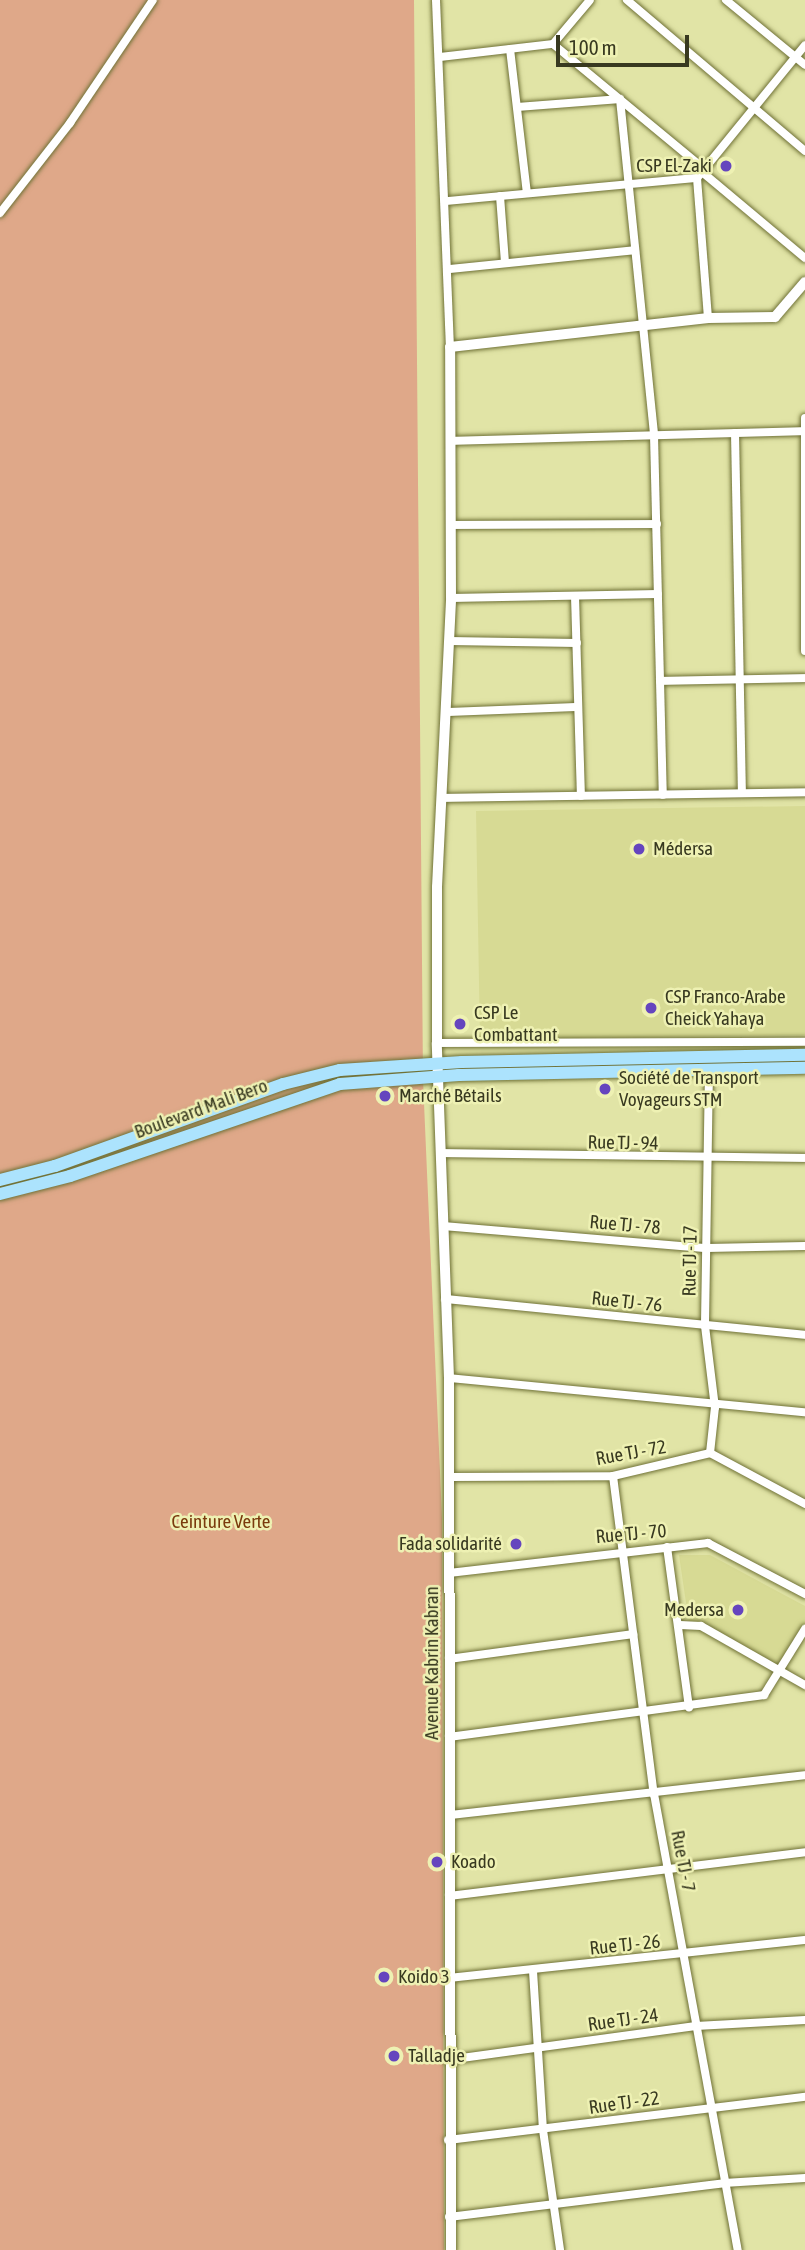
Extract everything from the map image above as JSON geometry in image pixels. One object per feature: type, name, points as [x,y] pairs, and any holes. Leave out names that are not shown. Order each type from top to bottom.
[{"type":"main road","points":[[460,1068],[491,1061],[805,1055]]},
{"type":"main road","points":[[418,1070],[805,1068]]},
{"type":"main road","name":"Boulevard Mali Bero","points":[[0,1180],[55,1166],[315,1074],[418,1070]]},
{"type":"main road","name":"Boulevard Mali Bero","points":[[0,1194],[70,1176],[340,1084],[418,1070]]},
{"type":"street","points":[[0,213],[70,123],[153,0]]},
{"type":"street","points":[[436,0],[447,201],[450,347],[708,318],[775,317],[805,282]]},
{"type":"street","points":[[440,57],[553,44],[590,0]]},
{"type":"street","points":[[627,0],[805,151]]},
{"type":"street","points":[[726,0],[805,65]]},
{"type":"street","points":[[553,44],[620,99],[701,173],[805,258]]},
{"type":"street","points":[[708,318],[701,173],[805,44]]},
{"type":"street","points":[[510,49],[519,107],[527,193]]},
{"type":"street","points":[[519,107],[620,99]]},
{"type":"street","points":[[620,99],[654,435],[663,795]]},
{"type":"street","points":[[447,201],[629,184],[701,173]]},
{"type":"street","points":[[500,196],[505,263]]},
{"type":"street","points":[[449,269],[635,250]]},
{"type":"street","name":"Avenue Kabrin Kabran","points":[[450,347],[451,598],[442,798],[437,1043],[449,1378],[450,1815],[447,2060],[451,2250]]},
{"type":"street","points":[[805,418],[805,652]]},
{"type":"street","points":[[451,441],[804,431]]},
{"type":"street","points":[[734,433],[742,793]]},
{"type":"street","points":[[451,525],[657,524]]},
{"type":"street","points":[[451,598],[658,594]]},
{"type":"street","points":[[575,596],[581,796]]},
{"type":"street","points":[[449,641],[577,643]]},
{"type":"street","points":[[660,681],[805,678]]},
{"type":"street","points":[[446,712],[579,707]]},
{"type":"street","points":[[442,798],[805,792]]},
{"type":"street","points":[[437,1043],[805,1042]]},
{"type":"street","points":[[491,1043],[491,1061]]},
{"type":"street","name":"Rue TJ - 17","points":[[709,1069],[705,1326],[715,1407],[710,1453]]},
{"type":"street","name":"Rue TJ - 94","points":[[442,1153],[707,1160],[805,1158]]},
{"type":"street","name":"Rue TJ - 78","points":[[443,1226],[706,1248],[805,1246]]},
{"type":"street","name":"Rue TJ - 76","points":[[445,1298],[805,1335]]},
{"type":"street","points":[[449,1378],[715,1407],[805,1412]]},
{"type":"street","points":[[710,1453],[805,1504]]},
{"type":"street","name":"Rue TJ - 72","points":[[449,1477],[613,1476],[710,1453]]},
{"type":"street","name":"Rue TJ - 7","points":[[613,1476],[654,1794],[669,1866],[709,2107],[738,2250]]},
{"type":"street","name":"Rue TJ - 70","points":[[449,1573],[623,1550],[717,1546],[805,1594]]},
{"type":"street","points":[[667,1547],[680,1625],[689,1707]]},
{"type":"street","points":[[680,1625],[697,1623],[805,1685]]},
{"type":"street","points":[[449,1737],[764,1695],[783,1671],[805,1629]]},
{"type":"street","points":[[449,1659],[633,1634]]},
{"type":"street","points":[[450,1815],[805,1775]]},
{"type":"street","points":[[449,1896],[669,1866],[805,1853]]},
{"type":"street","name":"Rue TJ - 26","points":[[448,1978],[805,1940]]},
{"type":"street","points":[[533,1970],[543,2130],[560,2250]]},
{"type":"street","name":"Rue TJ - 24","points":[[447,2060],[696,2026],[805,2020]]},
{"type":"street","name":"Rue TJ - 22","points":[[448,2140],[805,2097]]},
{"type":"street","points":[[449,2217],[724,2183],[805,2178]]},
{"type":"shaded area","points":[[805,806],[805,1035],[480,1039],[476,811]]},
{"type":"shaded area","points":[[679,1555],[710,1555],[805,1606],[805,1627],[781,1674],[689,1623]]},
{"type":"green space","name":"Ceinture Verte","points":[[0,0],[414,0],[423,1080],[442,1518],[444,2250],[0,2250]]},
{"type":"place","name":"CSP El-Zaki","points":[[726,166]]},
{"type":"place","name":"Médersa","points":[[639,849]]},
{"type":"place","name":"CSP Franco-Arabe Cheick Yahaya","points":[[651,1008]]},
{"type":"place","name":"CSP Le Combattant","points":[[460,1024]]},
{"type":"place","name":"Société de Transport Voyageurs STM","points":[[605,1089]]},
{"type":"place","name":"Marché Bétails","points":[[385,1096]]},
{"type":"place","name":"Fada solidarité","points":[[516,1544]]},
{"type":"place","name":"Medersa","points":[[738,1610]]},
{"type":"place","name":"Koado","points":[[437,1862]]},
{"type":"place","name":"Koido 3","points":[[384,1977]]},
{"type":"place","name":"Talladje","points":[[394,2056]]}]
